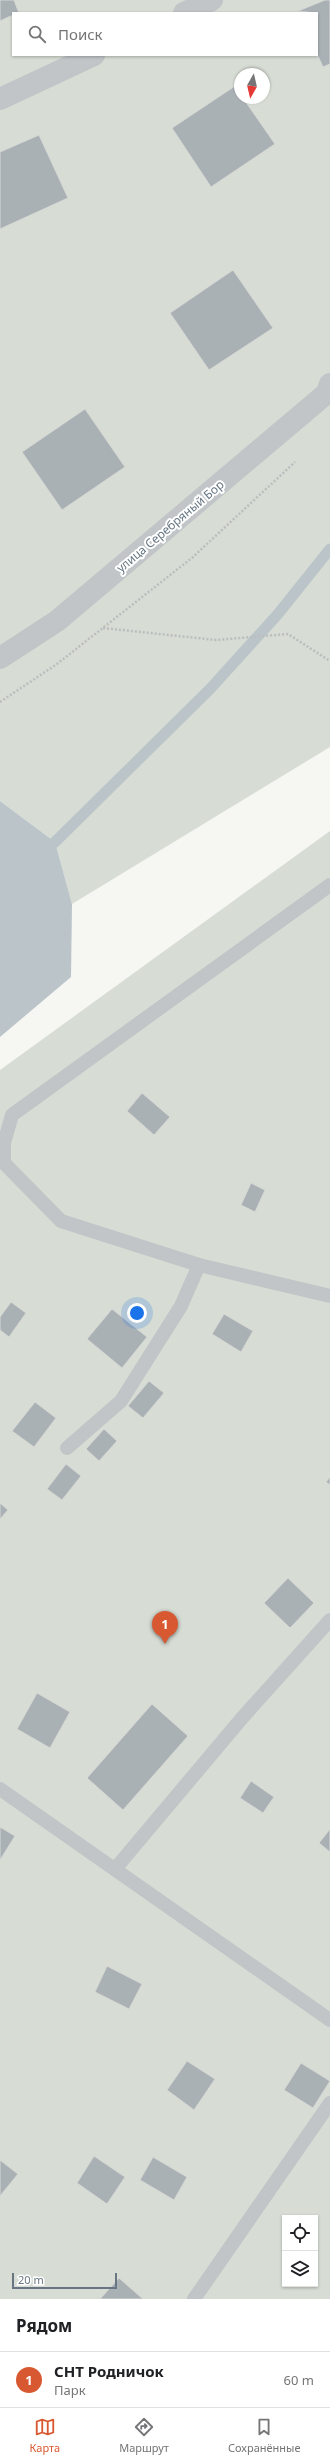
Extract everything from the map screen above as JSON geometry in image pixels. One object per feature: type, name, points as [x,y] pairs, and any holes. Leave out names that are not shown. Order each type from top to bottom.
[{"type":"street","points":[[186,12],[212,0]]},
{"type":"street","points":[[0,99],[92,56]]},
{"type":"street","name":"улица Серебряный Бор","points":[[0,658],[57,621],[326,393],[330,384]]},
{"type":"lane","points":[[330,885],[12,1115],[4,1143],[4,1163],[61,1221],[199,1265],[330,1296]]},
{"type":"lane","points":[[67,1448],[121,1401],[181,1306],[199,1265]]},
{"type":"lane","points":[[115,1869],[242,1718],[330,1620]]},
{"type":"lane","points":[[0,1789],[330,2020]]},
{"type":"lane","points":[[194,2299],[330,2103]]},
{"type":"path","points":[[0,702],[58,664],[193,557],[296,461]]},
{"type":"path","points":[[103,628],[216,640],[288,634],[330,661]]},
{"type":"shaded area","points":[[0,0],[330,0],[330,747],[72,904],[55,842],[0,801]]},
{"type":"shaded area","points":[[0,801],[55,842],[72,904],[71,977],[0,1037]]},
{"type":"shaded area","points":[[330,831],[330,2299],[0,2299],[0,1070]]},
{"type":"building","points":[[0,0],[14,0],[19,12],[12,12],[12,15],[0,21]]},
{"type":"building","points":[[325,0],[330,0],[330,64],[323,67],[318,56],[318,12],[298,11]]},
{"type":"building","points":[[234,87],[234,104],[247,104],[275,144],[211,187],[172,128]]},
{"type":"building","points":[[39,135],[68,198],[0,229],[0,152]]},
{"type":"building","points":[[233,270],[273,328],[209,370],[170,313]]},
{"type":"building","points":[[85,409],[125,467],[62,510],[22,452]]},
{"type":"building","points":[[142,1093],[170,1117],[154,1135],[127,1111]]},
{"type":"building","points":[[251,1183],[265,1190],[255,1212],[241,1205]]},
{"type":"building","points":[[11,1302],[26,1313],[9,1337],[0,1330],[0,1317]]},
{"type":"building","points":[[112,1309],[147,1337],[122,1368],[87,1339]]},
{"type":"building","points":[[224,1314],[253,1331],[241,1352],[212,1334]]},
{"type":"building","points":[[149,1381],[164,1393],[143,1418],[128,1406]]},
{"type":"building","points":[[35,1402],[56,1418],[34,1447],[12,1431]]},
{"type":"building","points":[[104,1429],[117,1441],[99,1461],[86,1449]]},
{"type":"building","points":[[66,1464],[81,1476],[62,1500],[47,1489]]},
{"type":"building","points":[[330,1477],[330,1485],[326,1482]]},
{"type":"building","points":[[0,1503],[8,1510],[0,1519]]},
{"type":"building","points":[[288,1578],[314,1603],[290,1628],[264,1603]]},
{"type":"building","points":[[37,1693],[70,1712],[50,1748],[17,1729]]},
{"type":"building","points":[[152,1704],[188,1736],[123,1810],[87,1778]]},
{"type":"building","points":[[251,1781],[274,1797],[263,1813],[240,1798]]},
{"type":"building","points":[[0,1827],[15,1836],[0,1860]]},
{"type":"building","points":[[330,1829],[330,1852],[319,1843]]},
{"type":"building","points":[[107,1966],[142,1984],[129,2009],[95,1992]]},
{"type":"building","points":[[187,2061],[215,2079],[194,2110],[167,2090]]},
{"type":"building","points":[[301,2063],[330,2081],[313,2108],[284,2090]]},
{"type":"building","points":[[94,2156],[125,2177],[107,2204],[77,2183]]},
{"type":"building","points":[[153,2157],[187,2177],[174,2200],[140,2180]]},
{"type":"building","points":[[0,2160],[18,2174],[0,2196]]},
{"type":"building","points":[[119,2278],[143,2299],[100,2299]]},
{"type":"waterway","points":[[44,849],[55,842],[210,689],[278,614],[330,549]]},
{"type":"place","name":"СНТ Родничок","points":[[165,1644]]}]
